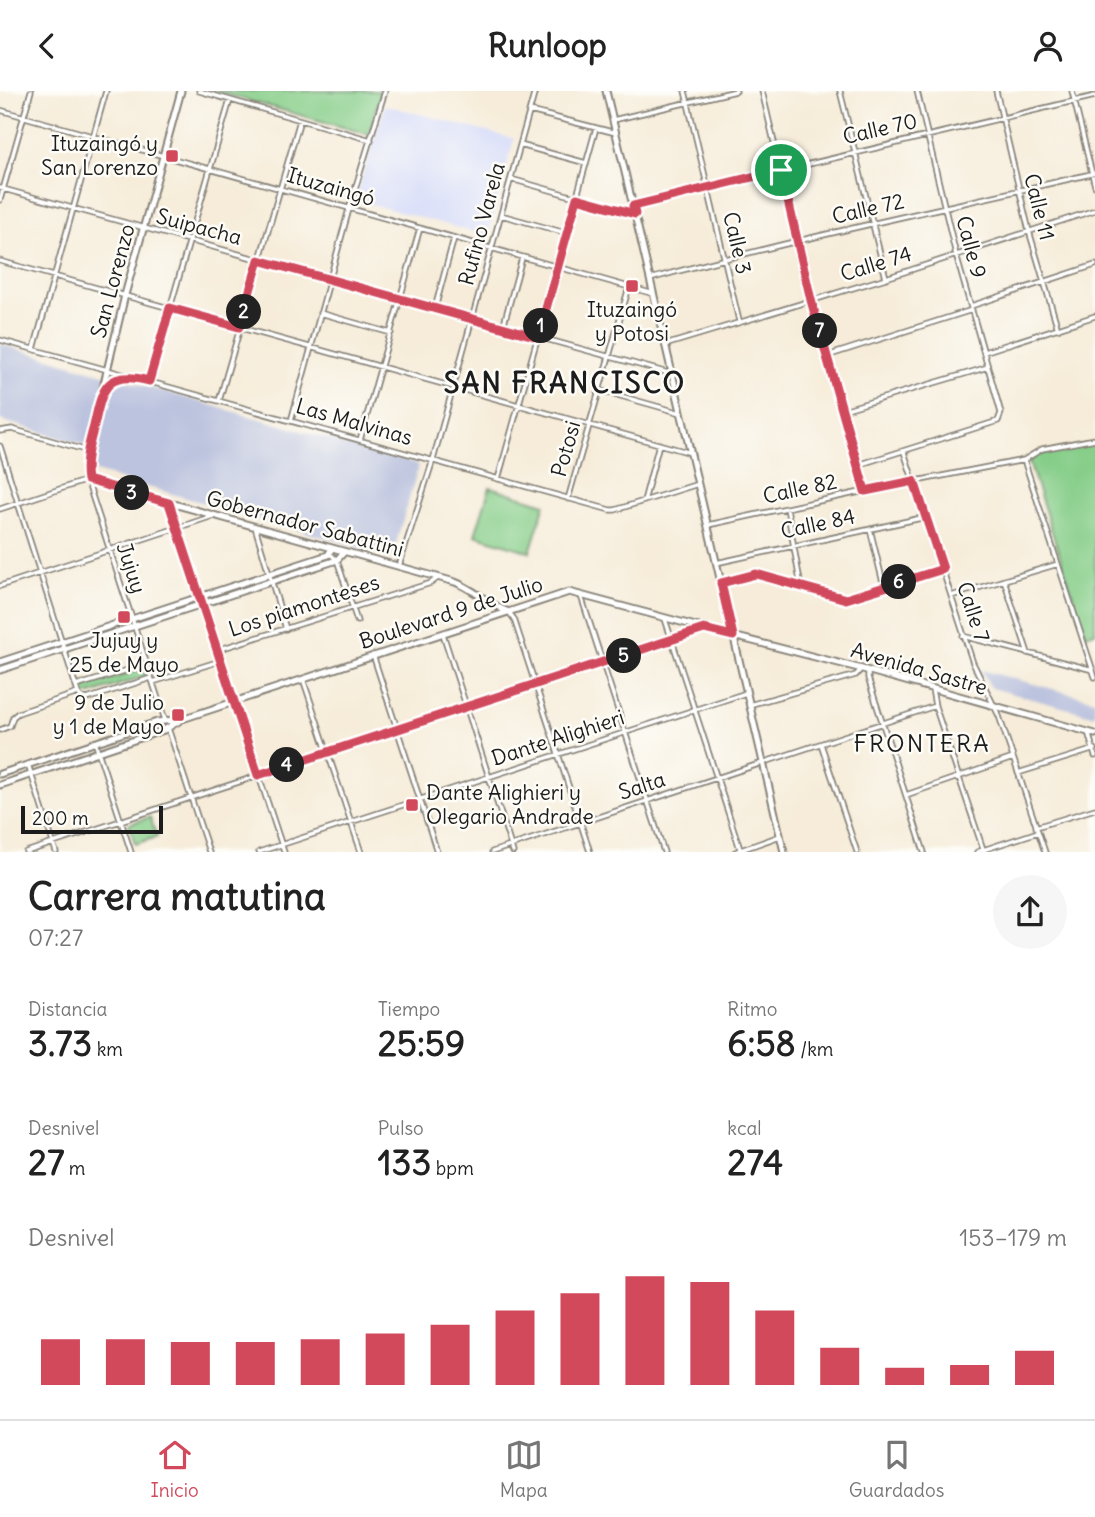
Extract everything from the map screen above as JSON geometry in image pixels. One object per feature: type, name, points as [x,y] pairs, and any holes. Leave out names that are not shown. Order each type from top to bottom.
[{"type":"main road","name":"San Lorenzo","points":[[87,480],[88,451],[107,369],[181,91]]},
{"type":"main road","points":[[604,91],[784,852]]},
{"type":"main road","name":"Gobernador Sabattini","points":[[87,480],[331,551],[439,577],[463,585],[497,608],[509,612]]},
{"type":"main road","points":[[0,662],[201,604],[331,551]]},
{"type":"main road","points":[[0,670],[65,649],[199,597],[337,560],[344,552]]},
{"type":"main road","name":"Boulevard 9 de Julio","points":[[0,785],[168,728],[182,719],[562,594],[580,594],[733,636]]},
{"type":"main road","name":"Avenida Sastre","points":[[733,636],[1095,734]]},
{"type":"main road","name":"Boulevard 9 de Julio","points":[[0,774],[165,720],[182,719]]},
{"type":"street","points":[[0,200],[31,91]]},
{"type":"street","points":[[34,349],[106,91]]},
{"type":"street","points":[[199,91],[371,140]]},
{"type":"street","points":[[291,421],[349,209],[385,91]]},
{"type":"street","name":"Rufino Varela","points":[[399,566],[433,460],[535,91]]},
{"type":"street","name":"Calle 3","points":[[685,91],[739,321]]},
{"type":"street","points":[[613,121],[736,91]]},
{"type":"street","points":[[762,91],[811,300],[865,491]]},
{"type":"street","points":[[840,91],[886,278]]},
{"type":"street","name":"Calle 9","points":[[904,451],[998,421],[1001,409],[956,255],[916,91]]},
{"type":"street","name":"Calle 11","points":[[996,91],[1018,191],[1058,328]]},
{"type":"street","points":[[1072,91],[1095,186]]},
{"type":"street","name":"Calle 70","points":[[633,206],[1095,96]]},
{"type":"street","points":[[149,381],[230,100]]},
{"type":"street","name":"Ituzaingó","points":[[0,110],[654,294]]},
{"type":"street","points":[[530,111],[616,133]]},
{"type":"street","points":[[219,401],[300,120]]},
{"type":"street","points":[[498,479],[596,128]]},
{"type":"street","points":[[520,145],[586,163]]},
{"type":"street","name":"Calle 72","points":[[650,279],[872,223],[1093,174]]},
{"type":"street","points":[[510,179],[635,214]]},
{"type":"street","name":"Suipacha","points":[[2,189],[672,374]]},
{"type":"street","name":"Calle 74","points":[[665,345],[886,278],[1095,210]]},
{"type":"street","points":[[501,215],[567,233]]},
{"type":"street","points":[[360,440],[420,228]]},
{"type":"street","points":[[435,308],[454,238]]},
{"type":"street","points":[[503,327],[522,257]]},
{"type":"street","points":[[0,261],[691,453]]},
{"type":"street","points":[[827,356],[1095,265]]},
{"type":"street","name":"Potosi","points":[[568,499],[629,287]]},
{"type":"street","points":[[320,313],[391,334]]},
{"type":"street","points":[[984,352],[1095,316]]},
{"type":"street","name":"Las Malvinas","points":[[0,340],[610,510],[698,484]]},
{"type":"street","points":[[843,410],[988,367]]},
{"type":"street","points":[[101,394],[111,383],[131,376]]},
{"type":"street","points":[[600,390],[681,413]]},
{"type":"street","points":[[0,431],[12,429],[88,451]]},
{"type":"street","name":"Calle 82","points":[[708,526],[865,491],[1024,460],[1042,449],[1095,439]]},
{"type":"street","points":[[644,501],[659,444]]},
{"type":"street","points":[[0,446],[81,697],[86,699],[220,661]]},
{"type":"street","points":[[858,465],[904,451]]},
{"type":"street","name":"Calle 7","points":[[904,451],[973,663],[995,707]]},
{"type":"street","points":[[1024,460],[1095,677]]},
{"type":"street","points":[[0,509],[87,480]]},
{"type":"street","name":"Jujuy","points":[[87,480],[209,852]]},
{"type":"street","points":[[169,503],[284,852]]},
{"type":"street","points":[[787,508],[801,587]]},
{"type":"street","points":[[0,586],[213,516]]},
{"type":"street","name":"Calle 84","points":[[716,563],[926,517]]},
{"type":"street","points":[[255,527],[286,629]]},
{"type":"street","points":[[870,529],[884,587]]},
{"type":"street","points":[[331,551],[337,560],[357,621]]},
{"type":"street","points":[[951,596],[1058,564]]},
{"type":"street","points":[[721,583],[756,574],[846,599],[943,569]]},
{"type":"street","name":"Los piamonteses","points":[[217,650],[431,583],[439,577]]},
{"type":"street","points":[[1004,580],[1028,653]]},
{"type":"street","points":[[580,594],[664,852]]},
{"type":"street","points":[[509,612],[514,619],[590,852]]},
{"type":"street","points":[[665,619],[741,851]]},
{"type":"street","points":[[26,852],[704,629]]},
{"type":"street","points":[[443,634],[513,852]]},
{"type":"street","points":[[964,636],[1093,670]]},
{"type":"street","points":[[373,655],[437,852]]},
{"type":"street","points":[[76,686],[147,664]]},
{"type":"street","points":[[749,705],[856,675],[861,669]]},
{"type":"street","points":[[868,671],[882,724],[924,852]]},
{"type":"street","points":[[303,679],[360,852]]},
{"type":"street","points":[[932,689],[935,706],[983,851]]},
{"type":"street","points":[[0,730],[10,726],[18,713],[78,693]]},
{"type":"street","name":"Dante Alighieri","points":[[260,852],[746,693]]},
{"type":"street","name":"Salta","points":[[492,852],[935,706]]},
{"type":"street","points":[[995,707],[1045,852]]},
{"type":"street","points":[[1088,732],[1095,757]]},
{"type":"street","points":[[95,742],[131,852]]},
{"type":"street","points":[[821,744],[857,852]]},
{"type":"street","points":[[1018,773],[1094,749]]},
{"type":"street","points":[[905,795],[1013,758]]},
{"type":"street","points":[[28,764],[56,852]]},
{"type":"street","points":[[977,852],[1095,809]]},
{"type":"street","points":[[735,852],[780,837]]},
{"type":"shaded area","points":[[385,105],[514,139],[488,236],[355,200]]},
{"type":"shaded area","points":[[0,344],[419,465],[392,557],[92,471],[98,449],[0,420]]},
{"type":"shaded area","points":[[981,670],[1095,700],[1095,716],[991,688]]},
{"type":"green space","points":[[214,91],[381,91],[370,132],[367,134]]},
{"type":"green space","points":[[1095,443],[1095,632],[1086,635],[1029,462],[1037,454]]},
{"type":"green space","points":[[490,487],[545,504],[530,552],[475,535]]},
{"type":"green space","points":[[144,669],[146,676],[88,695],[83,693],[85,687]]},
{"type":"green space","points":[[150,817],[157,837],[135,844],[129,824]]},
{"type":"place","name":"Ituzaingó y San Lorenzo","points":[[172,156]]},
{"type":"place","name":"Ituzaingó y Potosi","points":[[632,286]]},
{"type":"place","name":"Jujuy y 25 de Mayo","points":[[124,617]]},
{"type":"place","name":"9 de Julio y 1 de Mayo","points":[[178,715]]},
{"type":"place","name":"Dante Alighieri y Olegario Andrade","points":[[412,805]]},
{"type":"district","name":"SAN FRANCISCO","points":[[565,383]]},
{"type":"district","name":"FRONTERA","points":[[922,744]]},
{"type":"route","points":[[781,170],[811,300],[865,491],[914,481],[943,569],[846,599],[756,574],[721,583],[733,636],[704,629],[258,775],[169,503],[87,480],[86,462],[101,394],[116,380],[131,376],[149,381],[170,308],[239,327],[259,260],[538,337],[577,198],[635,214],[633,206],[781,170]]}]
